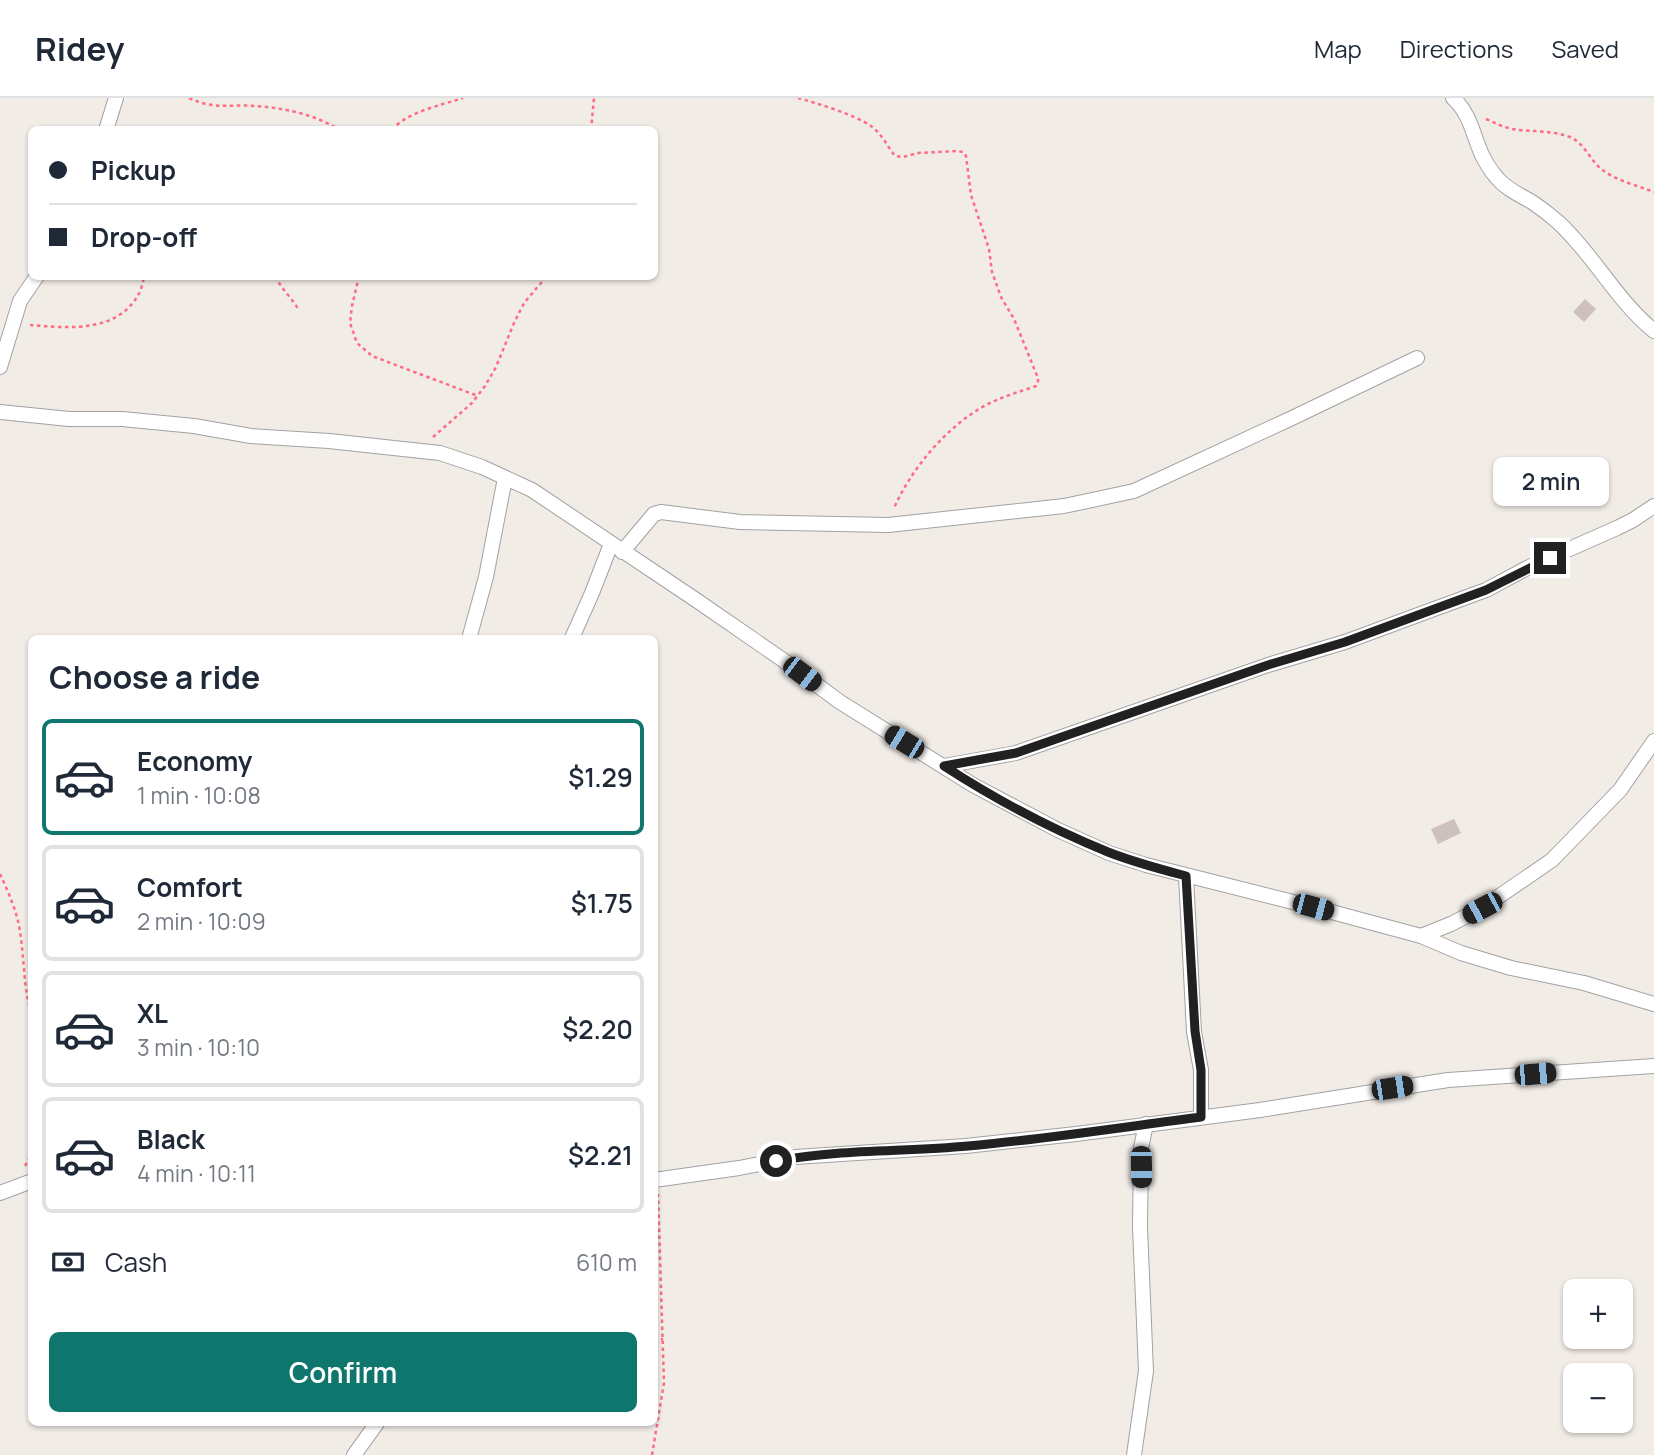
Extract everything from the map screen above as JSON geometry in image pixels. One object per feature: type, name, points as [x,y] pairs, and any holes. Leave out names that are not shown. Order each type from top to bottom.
[{"type":"street","points":[[107,126],[116,98]]},
{"type":"street","points":[[1457,102],[1466,113],[1483,156],[1500,181],[1559,223],[1592,260],[1625,304],[1654,331]]},
{"type":"street","points":[[0,367],[20,301],[34,280]]},
{"type":"street","points":[[573,635],[616,548],[654,514],[661,512],[740,522],[888,525],[1064,506],[1134,491],[1416,358]]},
{"type":"street","points":[[0,412],[69,419],[122,419],[194,426],[251,436],[440,453],[482,467],[532,490],[840,702],[972,785],[1058,830],[1109,853],[1186,876],[1421,936],[1461,953],[1511,968],[1584,984],[1654,1004]]},
{"type":"street","points":[[470,635],[486,577],[505,478]]},
{"type":"street","points":[[944,766],[1016,753],[1268,665],[1345,642],[1486,590],[1531,566],[1618,528],[1654,506]]},
{"type":"street","points":[[1421,936],[1482,908],[1552,860],[1620,790],[1654,741]]},
{"type":"street","points":[[1186,876],[1195,1031],[1201,1070],[1201,1117]]},
{"type":"street","points":[[658,1180],[795,1157],[966,1146],[1146,1124],[1448,1080],[1654,1066]]},
{"type":"street","points":[[1134,1455],[1146,1371],[1140,1227],[1141,1148],[1146,1124]]},
{"type":"street","points":[[0,1193],[28,1182]]},
{"type":"street","points":[[354,1455],[375,1426]]},
{"type":"path","points":[[189,98],[222,107],[279,109],[321,119],[333,126]]},
{"type":"path","points":[[395,126],[409,117],[463,98]]},
{"type":"path","points":[[591,126],[594,98]]},
{"type":"path","points":[[798,98],[863,121],[879,134],[895,156],[957,151],[967,156],[971,195],[989,248],[992,272],[1038,378],[1036,386],[1009,394],[978,409],[934,446],[900,495],[888,525]]},
{"type":"path","points":[[1457,102],[1479,116],[1511,129],[1571,137],[1580,143],[1602,169],[1614,177],[1654,192]]},
{"type":"path","points":[[13,324],[57,327],[101,323],[131,305],[139,295],[143,280]]},
{"type":"path","points":[[278,280],[298,309]]},
{"type":"path","points":[[358,280],[350,323],[357,343],[372,356],[478,396]]},
{"type":"path","points":[[418,451],[478,396],[496,367],[524,303],[544,280]]},
{"type":"path","points":[[0,874],[18,921],[28,1005]]},
{"type":"path","points":[[658,1216],[664,1383],[658,1419]]},
{"type":"path","points":[[658,1340],[663,1339]]},
{"type":"path","points":[[652,1455],[657,1426]]},
{"type":"building","points":[[1585,299],[1596,309],[1584,322],[1573,312]]},
{"type":"building","points":[[1454,819],[1461,833],[1438,844],[1431,829]]},
{"type":"route","points":[[776,1161],[795,1157],[966,1146],[1201,1117],[1201,1070],[1195,1031],[1186,876],[1109,853],[1058,830],[972,785],[944,766],[1016,753],[1268,665],[1345,642],[1486,590],[1550,558]]}]
